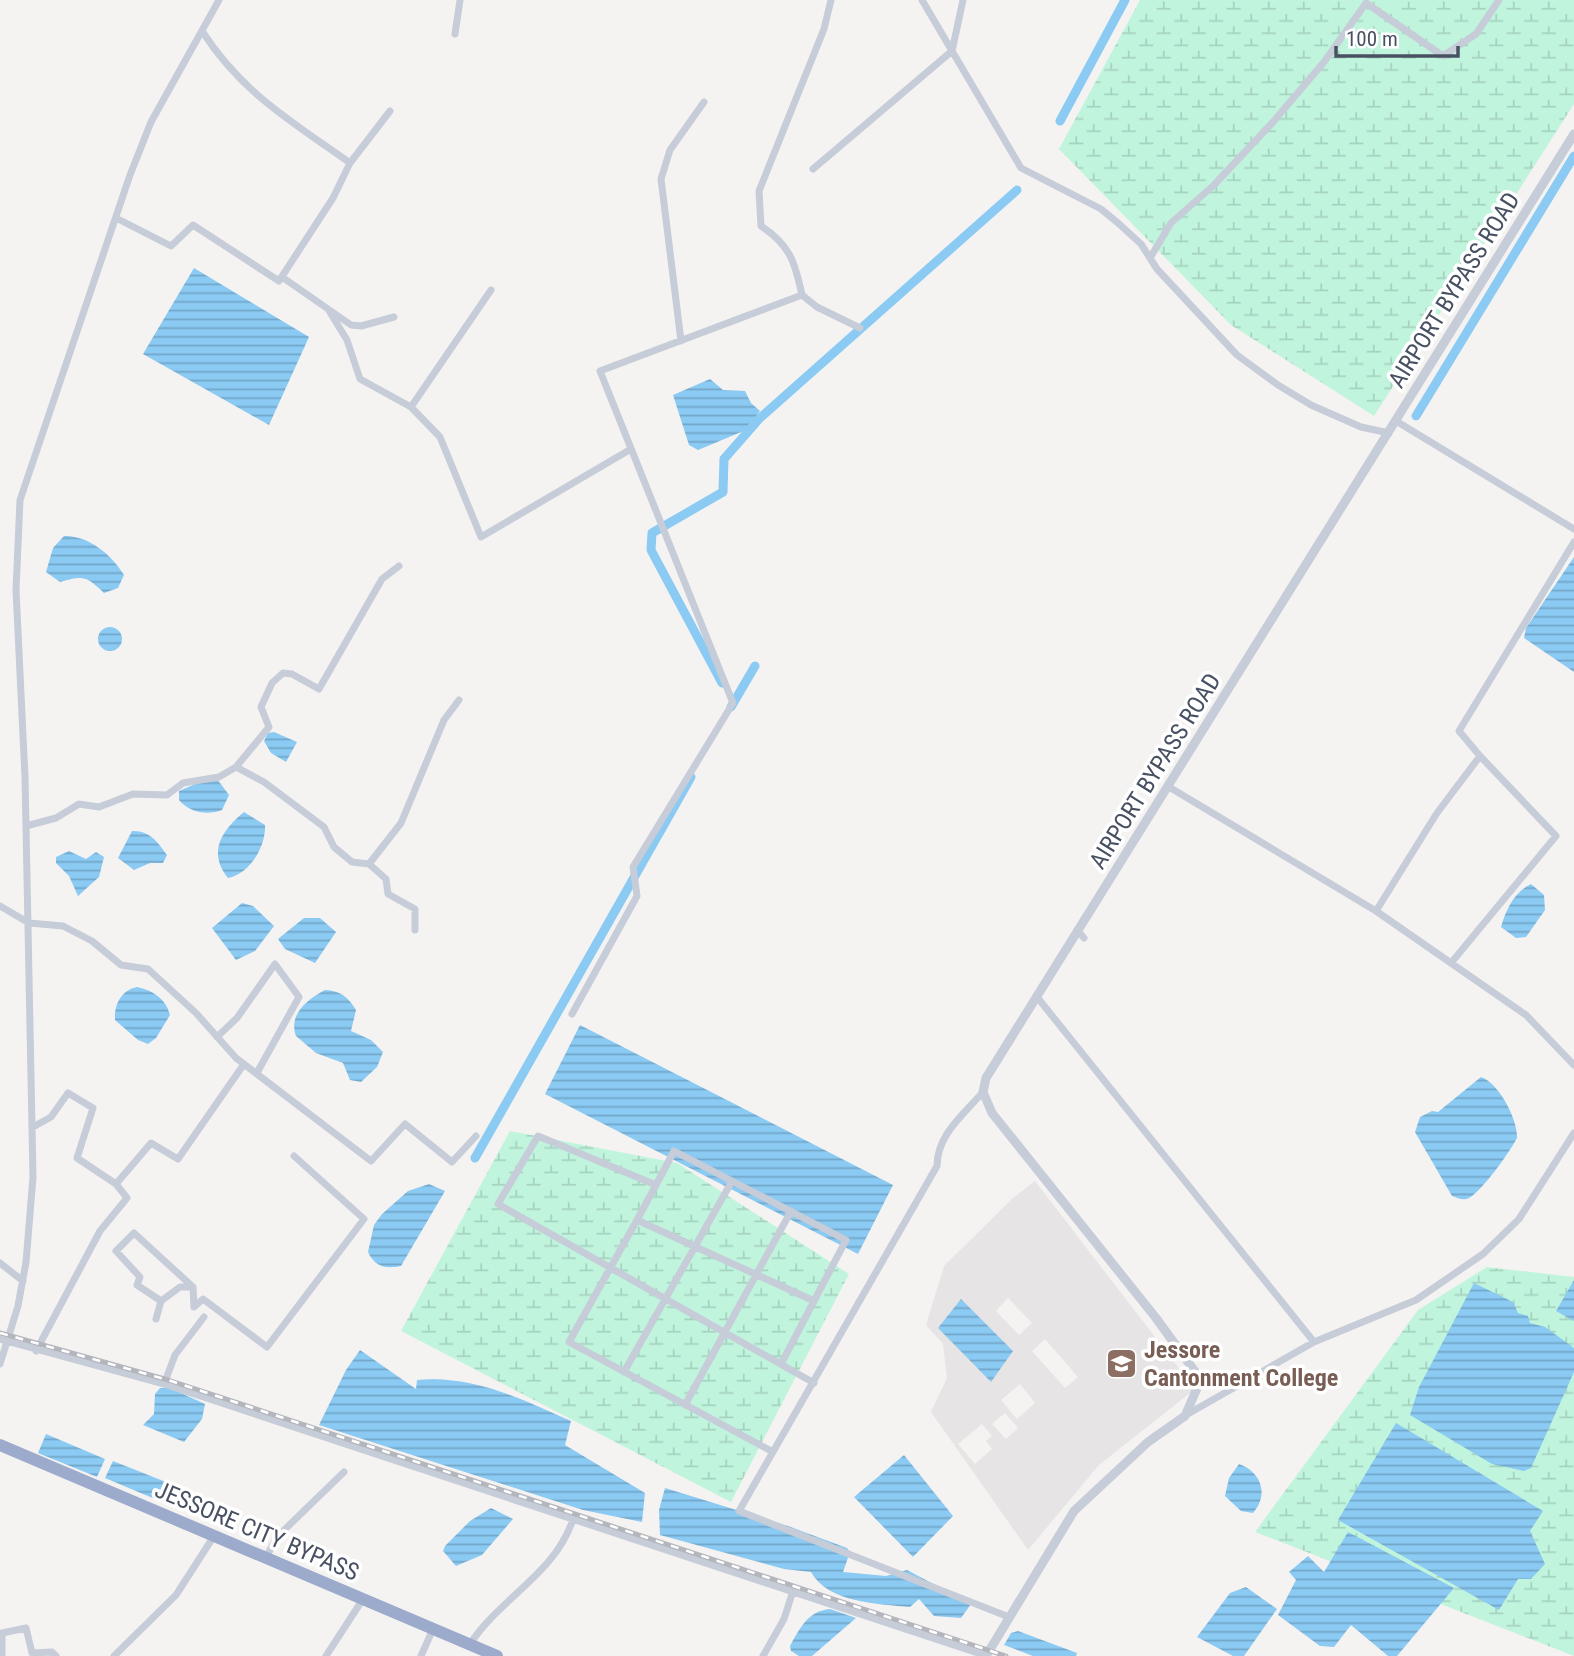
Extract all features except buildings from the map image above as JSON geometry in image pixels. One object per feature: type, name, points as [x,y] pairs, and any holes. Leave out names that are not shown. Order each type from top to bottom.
[{"type":"highway","name":"JESSORE CITY BYPASS","points":[[0,1445],[497,1656]]},
{"type":"street","points":[[0,1364],[4,1340],[23,1281],[33,1177],[29,923],[16,590],[17,520],[20,500],[151,122],[219,0]]},
{"type":"street","points":[[455,34],[460,0]]},
{"type":"street","points":[[831,0],[824,29],[759,191],[761,226],[780,238],[796,266],[802,295],[817,307],[860,328]]},
{"type":"street","points":[[922,0],[1021,168],[1101,209],[1141,244],[1150,258],[1237,355],[1278,385],[1323,411],[1361,427],[1389,433]]},
{"type":"street","points":[[813,169],[952,51],[963,0]]},
{"type":"street","points":[[1150,258],[1171,223],[1214,185],[1324,62],[1365,1],[1443,56],[1476,34],[1499,0]]},
{"type":"street","points":[[202,31],[221,59],[251,92],[350,163]]},
{"type":"street","points":[[681,341],[661,179],[670,150],[704,102]]},
{"type":"street","points":[[116,218],[171,246],[193,225],[279,281],[331,201],[350,163],[390,111]]},
{"type":"street","name":"AIRPORT BYPASS ROAD","points":[[983,1092],[986,1078],[1077,930],[1169,787],[1574,134]]},
{"type":"street","points":[[282,277],[351,325],[361,326],[394,317]]},
{"type":"street","points":[[411,408],[491,290]]},
{"type":"street","points":[[572,1014],[637,896],[633,867],[733,703],[600,371],[802,295]]},
{"type":"street","points":[[327,309],[347,340],[360,379],[411,408],[440,437],[481,537],[631,449]]},
{"type":"street","points":[[1396,421],[1574,529]]},
{"type":"street","points":[[1451,963],[1556,836],[1459,731],[1574,542]]},
{"type":"street","points":[[26,826],[57,818],[79,804],[99,807],[133,794],[167,795],[183,783],[219,776],[236,766],[269,727],[261,707],[272,682],[283,673],[292,674],[318,689],[382,579],[399,566]]},
{"type":"street","points":[[369,864],[401,823],[443,720],[459,700]]},
{"type":"street","points":[[1376,912],[1437,813],[1480,755]]},
{"type":"street","points":[[236,766],[264,782],[324,827],[334,847],[352,862],[369,864],[386,879],[388,894],[415,909],[415,930]]},
{"type":"street","points":[[1169,787],[1376,912],[1451,963],[1526,1015],[1574,1065]]},
{"type":"street","points":[[0,906],[29,923],[63,926],[92,941],[121,965],[148,969],[244,1064],[371,1161],[405,1124],[452,1162],[476,1136]]},
{"type":"street","points":[[1077,930],[1084,939]]},
{"type":"street","points":[[217,1037],[237,1018],[275,964],[299,997],[258,1071]]},
{"type":"street","points":[[1037,997],[1314,1342]]},
{"type":"street","points":[[116,1184],[151,1143],[178,1159],[244,1064]]},
{"type":"street","points":[[1009,1617],[739,1511],[937,1166],[937,1150],[946,1135],[983,1092],[992,1113],[1196,1373],[1198,1386],[1185,1416]]},
{"type":"street","points":[[33,1127],[51,1117],[68,1093],[93,1108],[77,1158],[116,1184],[127,1198],[100,1231],[36,1351]]},
{"type":"street","points":[[4,1340],[167,1385],[986,1656],[1074,1511],[1148,1442],[1185,1416],[1314,1342],[1416,1300],[1483,1254],[1519,1219],[1574,1133]]},
{"type":"street","points":[[656,1185],[538,1136],[498,1204],[814,1383]]},
{"type":"street","points":[[773,1452],[569,1342],[674,1151],[846,1240],[781,1364]]},
{"type":"street","points":[[161,1301],[137,1286],[140,1278],[116,1251],[134,1233],[193,1287],[194,1307],[204,1300],[267,1347],[364,1219],[293,1156]]},
{"type":"street","points":[[624,1372],[732,1181]]},
{"type":"street","points":[[685,1405],[791,1211]]},
{"type":"street","points":[[637,1220],[695,1249],[814,1301]]},
{"type":"street","points":[[0,1263],[23,1281]]},
{"type":"street","points":[[156,1319],[161,1301],[180,1287],[193,1287]]},
{"type":"street","points":[[166,1379],[175,1355],[204,1317]]},
{"type":"street","points":[[266,1557],[278,1536],[344,1472]]},
{"type":"street","points":[[470,1644],[485,1622],[531,1583],[562,1544],[573,1519]]},
{"type":"street","points":[[114,1656],[176,1595],[214,1536]]},
{"type":"street","points":[[763,1656],[784,1619],[793,1591]]},
{"type":"street","points":[[330,1654],[363,1598]]},
{"type":"street","points":[[2,1656],[2,1633],[26,1628],[32,1653],[52,1652],[56,1656]]},
{"type":"street","points":[[421,1656],[434,1628]]},
{"type":"shaded area","name":"Jessore Cantonment College","points":[[1035,1181],[1195,1389],[1099,1465],[1028,1550],[931,1412],[947,1378],[943,1344],[926,1325],[944,1266],[1013,1198]],"holes":[[[1008,1298],[1032,1323],[1019,1335],[996,1311]],[[1045,1339],[1078,1377],[1065,1388],[1032,1351]],[[1020,1384],[1035,1403],[1017,1419],[1001,1400]],[[1005,1413],[1018,1428],[1006,1439],[992,1424]],[[982,1424],[992,1436],[986,1441],[992,1449],[975,1464],[958,1444]]]},
{"type":"green space","points":[[1140,0],[1574,0],[1574,104],[1374,416],[1231,325],[1059,149]]},
{"type":"green space","points":[[510,1131],[677,1163],[849,1274],[731,1502],[401,1331]]},
{"type":"green space","points":[[1487,1267],[1574,1277],[1574,1656],[1255,1532],[1418,1310]]},
{"type":"water","points":[[194,268],[309,337],[269,425],[143,354]]},
{"type":"water","points":[[710,379],[723,390],[745,391],[751,403],[760,411],[746,430],[698,450],[689,445],[673,395]]},
{"type":"water","points":[[64,536],[82,539],[113,560],[124,575],[118,588],[104,593],[84,578],[60,582],[46,572],[53,548]]},
{"type":"water","points":[[1574,557],[1574,672],[1524,638],[1526,628]]},
{"type":"water","points":[[110,627],[119,630],[122,639],[119,648],[110,651],[101,648],[98,639],[101,630]]},
{"type":"water","points":[[274,732],[297,742],[286,762],[271,753],[264,741],[268,733]]},
{"type":"water","points":[[207,779],[217,779],[229,795],[222,810],[199,812],[179,800],[179,791]]},
{"type":"water","points":[[244,812],[265,825],[263,842],[250,865],[228,878],[222,868],[218,850],[229,826]]},
{"type":"water","points":[[132,831],[143,832],[156,841],[167,855],[163,863],[150,863],[134,870],[118,858]]},
{"type":"water","points":[[69,851],[86,859],[96,852],[104,857],[99,877],[78,896],[69,876],[56,863],[56,857]]},
{"type":"water","points":[[1531,884],[1544,895],[1545,910],[1526,937],[1516,938],[1501,927],[1512,902]]},
{"type":"water","points":[[242,903],[253,906],[274,926],[255,951],[236,960],[212,928]]},
{"type":"water","points":[[304,918],[320,918],[336,932],[315,963],[285,949],[278,939]]},
{"type":"water","points":[[137,987],[158,996],[170,1015],[156,1038],[148,1044],[138,1040],[115,1020],[120,999],[127,991]]},
{"type":"water","points":[[325,990],[340,993],[350,1002],[356,1010],[351,1031],[371,1040],[383,1052],[377,1067],[361,1082],[350,1080],[343,1063],[316,1053],[296,1036],[294,1028],[297,1014],[306,1003]]},
{"type":"water","points":[[580,1025],[893,1185],[858,1254],[545,1094]]},
{"type":"water","points":[[1481,1077],[1501,1094],[1514,1122],[1517,1138],[1475,1194],[1463,1199],[1452,1196],[1415,1132],[1420,1117],[1432,1111],[1438,1112]]},
{"type":"water","points":[[429,1184],[445,1191],[401,1266],[385,1267],[377,1264],[368,1252],[374,1225],[382,1214],[408,1191]]},
{"type":"water","points":[[1574,1280],[1574,1321],[1556,1311]]},
{"type":"water","points":[[1474,1283],[1513,1302],[1518,1313],[1528,1316],[1530,1323],[1545,1327],[1574,1348],[1574,1372],[1531,1468],[1524,1471],[1492,1464],[1410,1415],[1419,1387]]},
{"type":"water","points":[[961,1299],[1013,1351],[991,1382],[938,1328]]},
{"type":"water","points":[[360,1350],[416,1389],[417,1380],[438,1379],[478,1385],[497,1390],[571,1421],[565,1445],[645,1493],[642,1522],[583,1510],[319,1425],[346,1370]]},
{"type":"water","points":[[160,1388],[170,1388],[205,1404],[202,1419],[184,1442],[143,1425],[154,1414],[155,1394]]},
{"type":"water","points":[[1396,1423],[1543,1511],[1530,1531],[1545,1564],[1531,1579],[1518,1579],[1499,1610],[1338,1520]]},
{"type":"water","points":[[46,1434],[105,1459],[97,1477],[38,1453]]},
{"type":"water","points":[[904,1455],[953,1516],[913,1557],[854,1497]]},
{"type":"water","points":[[113,1461],[186,1490],[180,1503],[174,1507],[105,1478]]},
{"type":"water","points":[[1239,1464],[1252,1472],[1262,1491],[1253,1513],[1241,1511],[1225,1496],[1229,1478]]},
{"type":"water","points":[[665,1488],[788,1526],[847,1548],[850,1552],[843,1572],[886,1576],[907,1570],[971,1604],[961,1618],[934,1616],[919,1599],[910,1607],[855,1600],[829,1590],[811,1572],[784,1569],[660,1535],[659,1510]]},
{"type":"water","points":[[491,1508],[513,1519],[482,1555],[456,1566],[443,1551],[445,1546],[470,1521]]},
{"type":"water","points":[[1348,1532],[1454,1588],[1397,1656],[1388,1656],[1351,1625],[1334,1647],[1320,1646],[1278,1615],[1296,1580],[1289,1572],[1308,1556],[1324,1572]]},
{"type":"water","points":[[1246,1587],[1277,1609],[1244,1656],[1233,1656],[1197,1637],[1230,1593]]},
{"type":"water","points":[[830,1609],[856,1618],[812,1656],[799,1656],[791,1651],[790,1646],[797,1633],[810,1617]]},
{"type":"water","points":[[1018,1631],[1077,1653],[1076,1656],[1033,1656],[1004,1645],[1011,1633]]},
{"type":"waterway","points":[[1060,121],[1125,0]]},
{"type":"waterway","points":[[1416,416],[1574,156]]},
{"type":"waterway","points":[[722,683],[651,550],[652,533],[723,492],[724,459],[759,419],[1017,190]]},
{"type":"waterway","points":[[731,707],[755,666]]},
{"type":"waterway","points":[[475,1158],[691,777]]},
{"type":"railway","points":[[0,1333],[168,1380],[1006,1656]]},
{"type":"place","name":"Jessore Cantonment College","points":[[1121,1364]]}]
